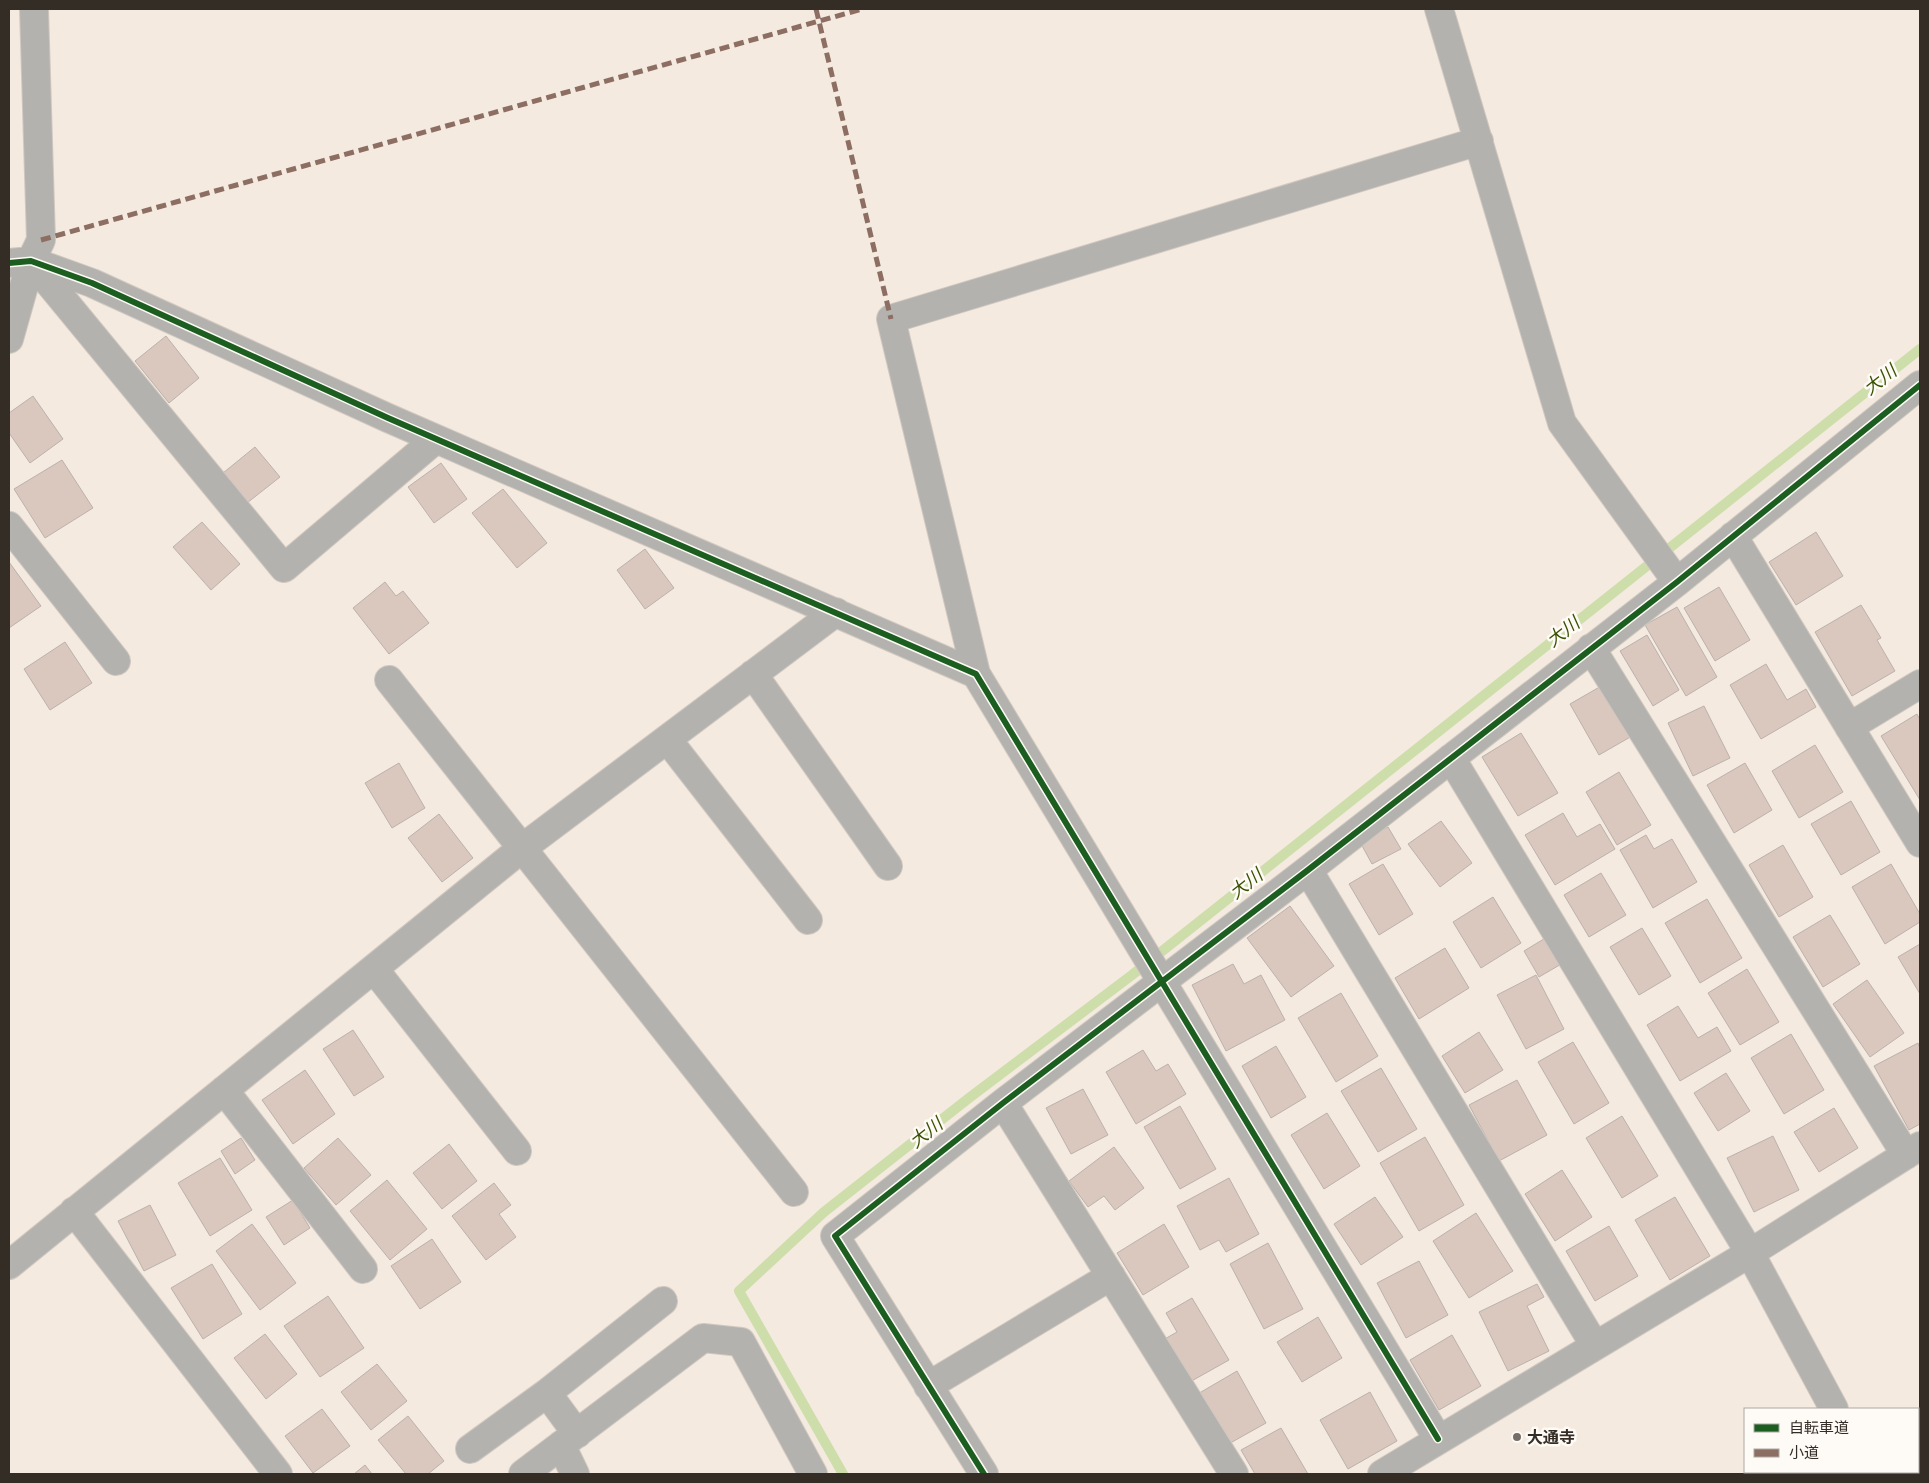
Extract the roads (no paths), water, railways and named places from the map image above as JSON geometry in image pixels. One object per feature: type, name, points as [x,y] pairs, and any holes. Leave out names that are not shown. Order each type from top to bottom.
[{"type":"street","points":[[9,339],[20,262],[41,240],[34,9]]},
{"type":"street","points":[[1439,9],[1562,423],[1677,582]]},
{"type":"street","points":[[1438,1439],[976,674],[891,319],[1479,141]]},
{"type":"street","points":[[20,262],[92,283],[436,439],[976,674]]},
{"type":"street","points":[[20,262],[284,568],[436,439]]},
{"type":"street","points":[[984,1474],[835,1236],[1677,582],[1920,385]]},
{"type":"street","points":[[9,526],[116,661]]},
{"type":"street","points":[[1733,536],[1920,843]]},
{"type":"street","points":[[9,1265],[521,849],[836,612]]},
{"type":"street","points":[[1382,1474],[1750,1253],[1913,1151],[1591,648]]},
{"type":"street","points":[[753,674],[888,866]]},
{"type":"street","points":[[389,680],[794,1192]]},
{"type":"street","points":[[1849,727],[1920,684]]},
{"type":"street","points":[[667,739],[808,920]]},
{"type":"street","points":[[1451,758],[1750,1253],[1833,1408]]},
{"type":"street","points":[[1308,870],[1595,1346]]},
{"type":"street","points":[[374,969],[518,1151]]},
{"type":"street","points":[[224,1090],[363,1269]]},
{"type":"street","points":[[1003,1104],[1234,1474]]},
{"type":"street","points":[[74,1211],[278,1474]]},
{"type":"street","points":[[928,1386],[1111,1276]]},
{"type":"street","points":[[470,1449],[547,1393],[663,1301]]},
{"type":"street","points":[[523,1474],[703,1338],[741,1342],[813,1474]]},
{"type":"street","points":[[547,1393],[569,1440],[575,1474]]},
{"type":"waterway","name":"大川","points":[[843,1474],[739,1291],[824,1212],[969,1098],[1132,975],[1920,349]]},
{"type":"place","name":"大通寺","points":[[1517,1437]]}]
